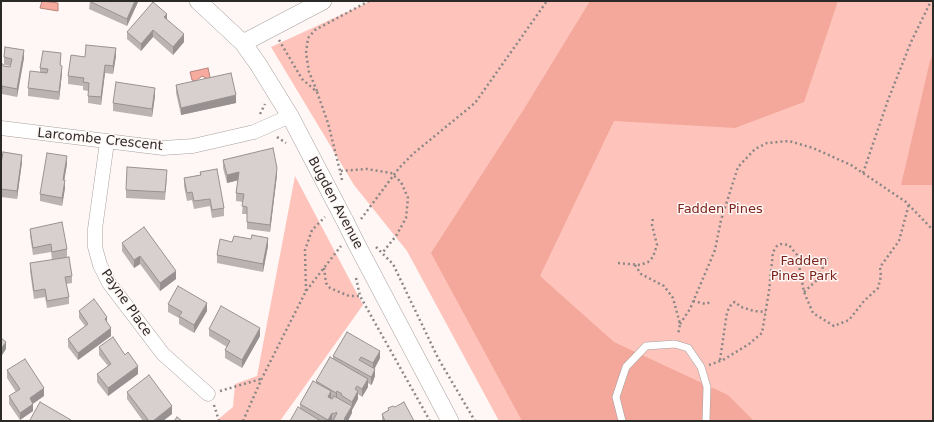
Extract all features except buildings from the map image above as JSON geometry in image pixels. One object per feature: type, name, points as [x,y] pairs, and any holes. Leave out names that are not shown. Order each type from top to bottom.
[{"type":"street","name":"Bugden Avenue","points":[[198,1],[243,43],[258,64],[290,116],[344,222],[358,243],[450,421]]},
{"type":"street","points":[[243,43],[323,1]]},
{"type":"street","name":"Larcombe Crescent","points":[[1,128],[107,142],[171,147],[207,143],[258,130],[290,116]]},
{"type":"street","name":"Payne Place","points":[[107,142],[95,229],[95,247],[100,265],[109,282],[163,354],[208,394]]},
{"type":"lane","points":[[622,421],[616,397],[626,367],[646,346],[675,344],[688,348],[701,368],[707,387],[706,421]]},
{"type":"path","points":[[343,185],[328,123],[309,72],[306,53],[308,38],[316,30],[369,1]]},
{"type":"path","points":[[322,211],[325,217],[344,222],[394,176],[399,168],[414,152],[475,103],[547,1]]},
{"type":"path","points":[[863,173],[910,42],[931,1]]},
{"type":"path","points":[[272,27],[302,79],[317,92]]},
{"type":"path","points":[[264,100],[265,107],[255,121],[262,139],[277,137],[290,145]]},
{"type":"path","points":[[675,344],[680,324],[694,301],[715,250],[723,213],[738,167],[755,149],[767,143],[789,141],[819,150],[863,173],[909,204],[933,230]]},
{"type":"path","points":[[340,171],[367,169],[391,173],[401,182],[408,198],[406,218],[396,236],[383,252]]},
{"type":"path","points":[[701,368],[720,361],[758,338],[762,333],[773,252],[777,246],[786,244],[789,245],[797,256],[804,292],[813,313],[829,324],[838,326],[849,320],[864,301],[878,288],[880,283],[880,267],[899,241],[909,204]]},
{"type":"path","points":[[306,291],[305,250],[312,230],[325,217]]},
{"type":"path","points":[[618,262],[635,265],[648,262],[655,252],[657,245],[652,225],[653,217]]},
{"type":"path","points":[[243,421],[262,378],[306,291],[324,268],[358,243],[383,252],[394,264],[438,358],[475,421]]},
{"type":"path","points":[[804,292],[816,282],[828,257]]},
{"type":"path","points":[[635,265],[641,274],[664,286],[669,292],[676,306],[680,324]]},
{"type":"path","points":[[324,268],[326,283],[330,288],[349,296],[360,296]]},
{"type":"path","points":[[355,274],[360,296],[430,421]]},
{"type":"path","points":[[694,301],[706,304],[712,300]]},
{"type":"path","points":[[720,361],[726,312],[732,303],[736,302],[741,307],[754,311],[766,312]]},
{"type":"path","points":[[208,394],[262,378]]},
{"type":"green space","name":"Fadden Pines","points":[[371,1],[933,1],[933,421],[499,421],[407,251],[354,185],[271,47]]},
{"type":"green space","points":[[295,176],[363,305],[280,421],[216,421],[233,407],[235,384],[257,376]]},
{"type":"shaded area","points":[[42,1],[58,3],[58,11],[40,8]]},
{"type":"shaded area","points":[[590,1],[838,1],[804,102],[735,128],[614,121],[540,276],[614,342],[728,395],[754,421],[522,421],[431,253],[524,109]]},
{"type":"shaded area","points":[[933,54],[933,185],[901,185],[930,61]]},
{"type":"shaded area","points":[[208,68],[210,77],[208,79],[202,76],[196,81],[192,80],[190,72]]},
{"type":"park label","name":"Fadden Pines Park","points":[[804,270]]}]
